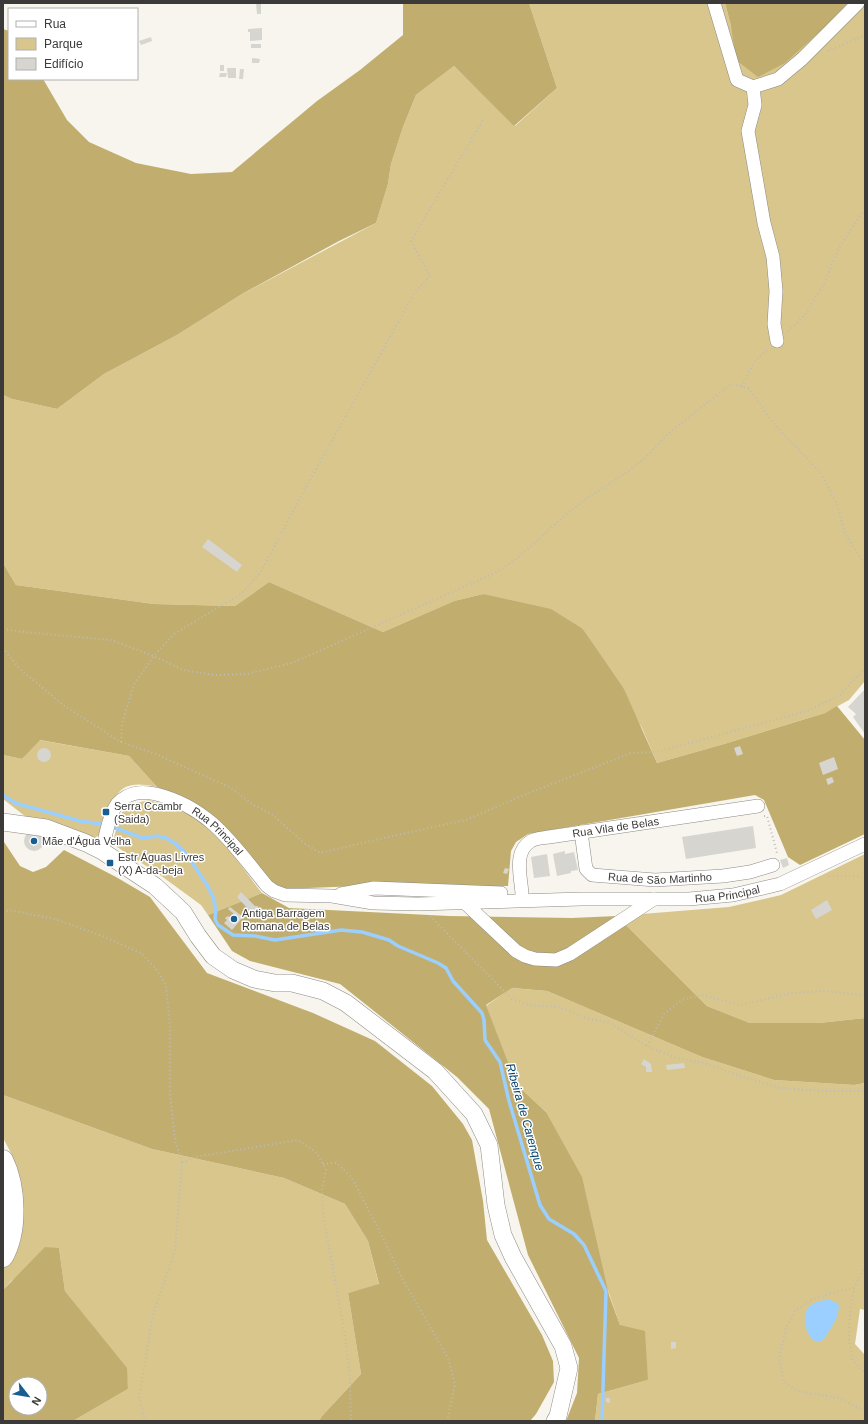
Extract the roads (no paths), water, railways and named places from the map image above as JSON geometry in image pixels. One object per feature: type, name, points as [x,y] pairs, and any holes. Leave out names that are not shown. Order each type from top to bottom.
[{"type":"highway","points":[[3,1160],[11,1180],[14,1196],[12,1232],[3,1257]]},
{"type":"highway","points":[[3,1224],[14,1196]]},
{"type":"main road","points":[[3,822],[46,828],[86,843],[102,851],[156,886],[183,912],[213,956],[233,970],[254,979],[292,983],[323,991],[346,1003],[435,1071],[474,1114],[489,1146],[496,1205],[504,1235],[517,1263],[563,1346],[569,1368],[558,1416],[555,1421]]},
{"type":"street","points":[[714,3],[737,80],[753,87],[778,79],[802,58],[858,3]]},
{"type":"street","points":[[753,87],[755,105],[748,131],[764,223],[773,257],[776,292],[774,324],[777,341]]},
{"type":"street","name":"Rua Principal","points":[[102,851],[116,805],[131,794],[139,792],[149,792],[187,805],[208,819],[237,848],[267,886],[274,891],[285,895],[332,896],[373,903],[418,904],[581,898],[689,900],[734,895],[780,884],[865,844]]},
{"type":"street","name":"Rua Vila de Belas","points":[[522,894],[519,861],[522,847],[532,840],[758,806]]},
{"type":"street","name":"Rua de São Martinho","points":[[581,832],[586,869],[592,875],[655,880],[724,876],[750,872],[773,865]]},
{"type":"street","name":"Rua Principal","points":[[332,896],[374,888],[581,898]]},
{"type":"street","points":[[464,902],[516,951],[525,956],[556,960],[570,954],[654,899]]},
{"type":"water","points":[[828,1299],[839,1305],[837,1316],[825,1338],[821,1341],[817,1341],[809,1335],[806,1329],[805,1316],[810,1306]]},
{"type":"waterway","name":"Ribeira de Carenque","points":[[3,795],[15,803],[80,821],[101,824]]},
{"type":"waterway","name":"Ribeira de Carenque","points":[[115,828],[143,838],[157,836],[166,838],[176,844],[187,855],[207,885],[213,897],[216,910],[215,919],[218,925],[233,935],[255,936],[275,940],[341,930],[362,932],[389,940],[398,946],[438,963],[446,968],[453,981],[482,1013],[484,1020],[485,1040],[500,1062],[509,1101],[540,1205],[549,1219],[574,1234],[584,1245],[606,1291],[602,1421]]},
{"type":"place","name":"Serra Ccambr (Saida)","points":[[106,812]]},
{"type":"place","name":"Mãe d'Água Velha","points":[[34,841]]},
{"type":"place","name":"Estr Águas Livres (X) A-da-beja","points":[[110,863]]},
{"type":"place","name":"Antiga Barragem Romana de Belas","points":[[234,919]]}]
